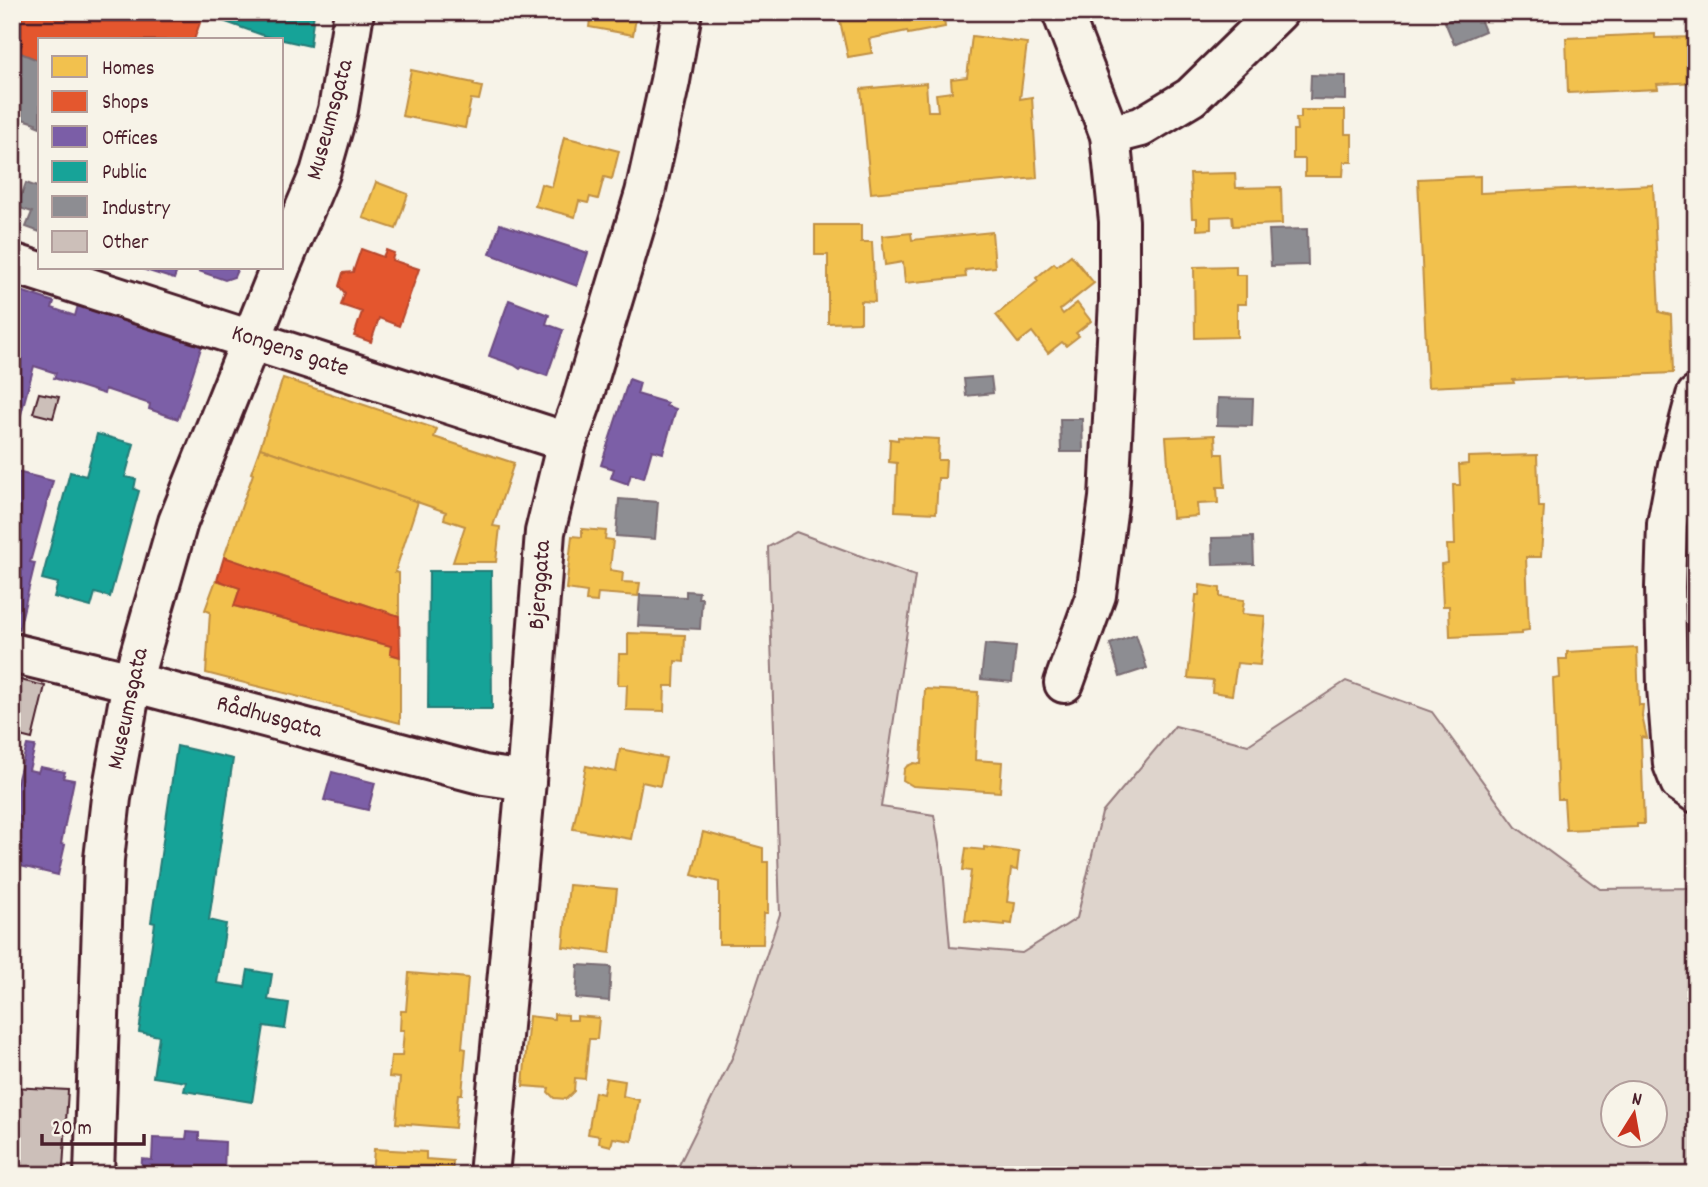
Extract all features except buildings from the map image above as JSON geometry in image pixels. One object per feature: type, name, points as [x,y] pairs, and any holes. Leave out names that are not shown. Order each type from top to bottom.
[{"type":"street","name":"Museumsgata","points":[[284,259],[320,173],[338,110],[354,12]]},
{"type":"street","name":"Bjerggata","points":[[489,1175],[526,781],[545,532],[567,442],[645,192],[670,81],[682,12]]},
{"type":"street","points":[[1062,12],[1110,135],[1119,221],[1119,300],[1109,498],[1096,595],[1064,683]]},
{"type":"street","points":[[1110,135],[1142,127],[1191,97],[1278,12]]},
{"type":"street","name":"Kongens gate","points":[[12,263],[567,442]]},
{"type":"street","name":"Museumsgata","points":[[94,1175],[104,859],[111,798],[132,682],[178,522],[279,270]]},
{"type":"street","points":[[1696,396],[1678,465],[1667,524],[1665,587],[1667,687],[1673,764],[1680,782],[1696,793]]},
{"type":"street","name":"Rådhusgata","points":[[12,653],[484,775],[526,781]]},
{"type":"shaded area","points":[[796,532],[915,576],[881,807],[934,815],[943,868],[950,947],[1022,953],[1077,918],[1102,813],[1175,726],[1248,745],[1346,681],[1432,712],[1516,827],[1600,889],[1696,888],[1696,1175],[677,1175],[678,1167],[733,1056],[780,914],[768,547]]}]
